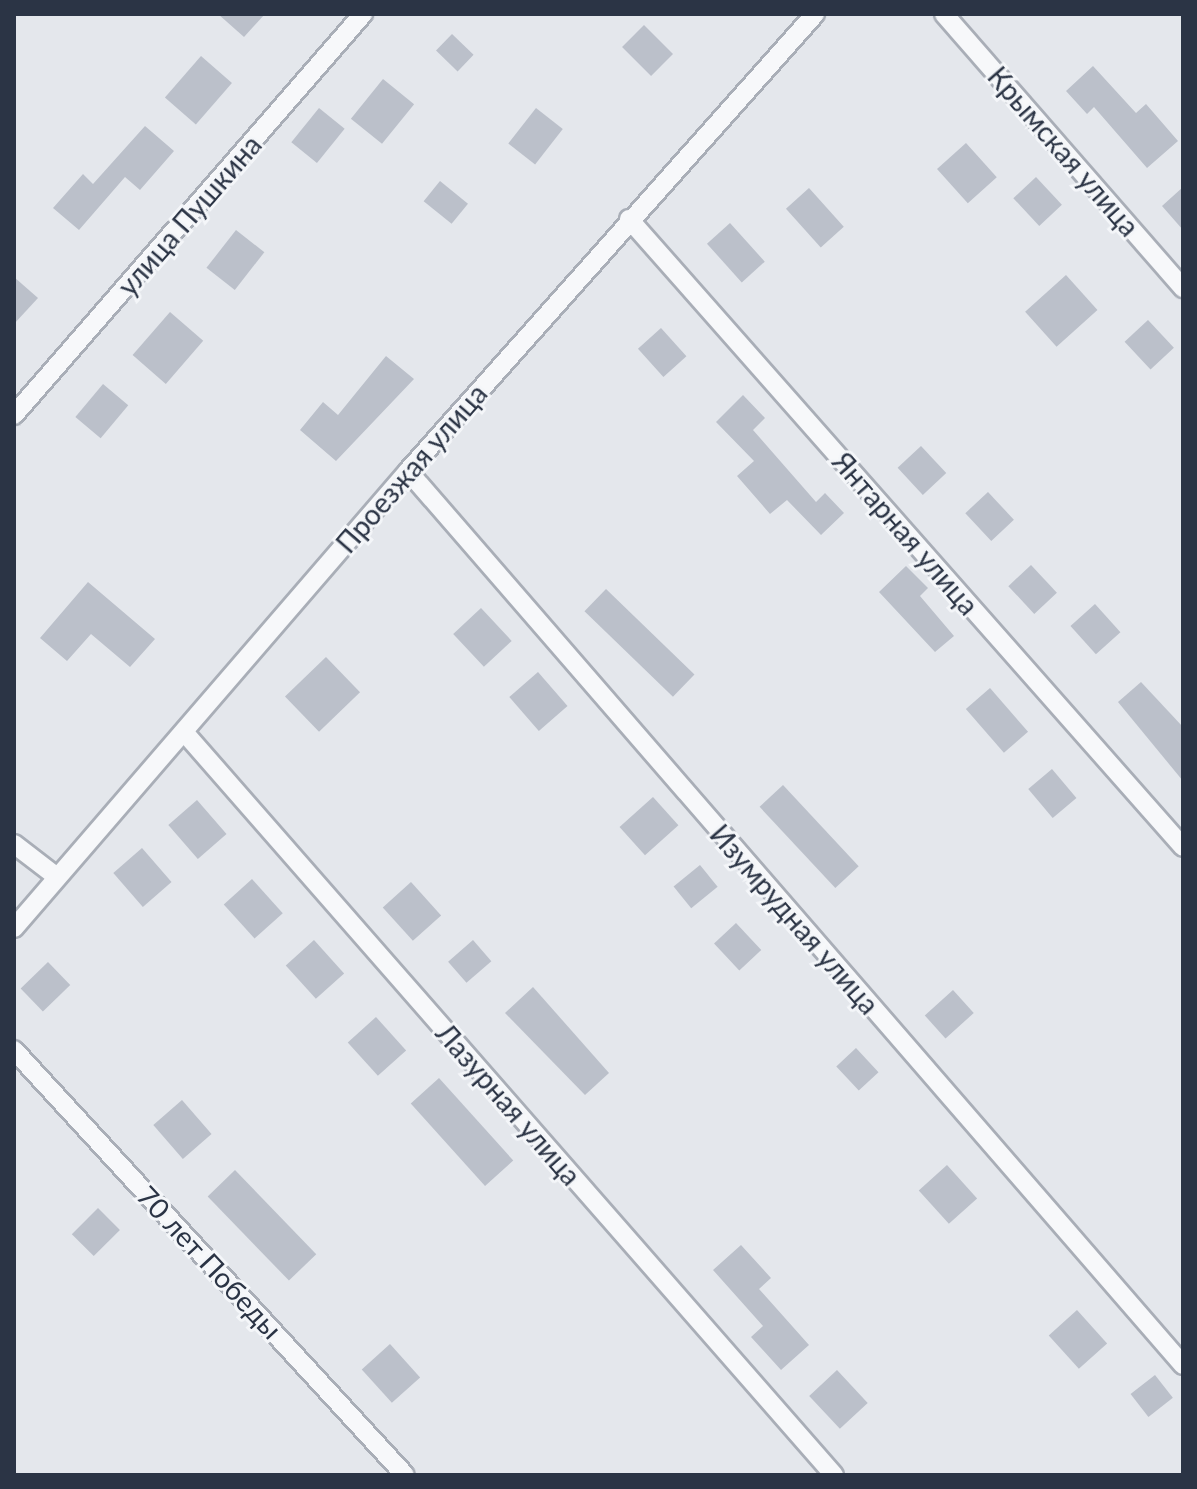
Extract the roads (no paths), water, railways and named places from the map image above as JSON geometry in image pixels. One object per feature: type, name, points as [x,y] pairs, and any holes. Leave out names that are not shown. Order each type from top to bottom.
[{"type":"street","name":"улица Пушкина","points":[[14,415],[363,14]]},
{"type":"street","name":"Проезжая улица","points":[[14,928],[408,471],[629,219],[815,14]]},
{"type":"street","name":"Крымская улица","points":[[944,14],[1183,288]]},
{"type":"street","name":"Янтарная улица","points":[[629,219],[1183,847]]},
{"type":"street","name":"Изумрудная улица","points":[[408,471],[1183,1365]]},
{"type":"street","name":"Лазурная улица","points":[[184,732],[834,1475]]},
{"type":"street","points":[[14,844],[57,877]]},
{"type":"street","name":"70 лет Победы","points":[[14,1050],[405,1475]]}]
